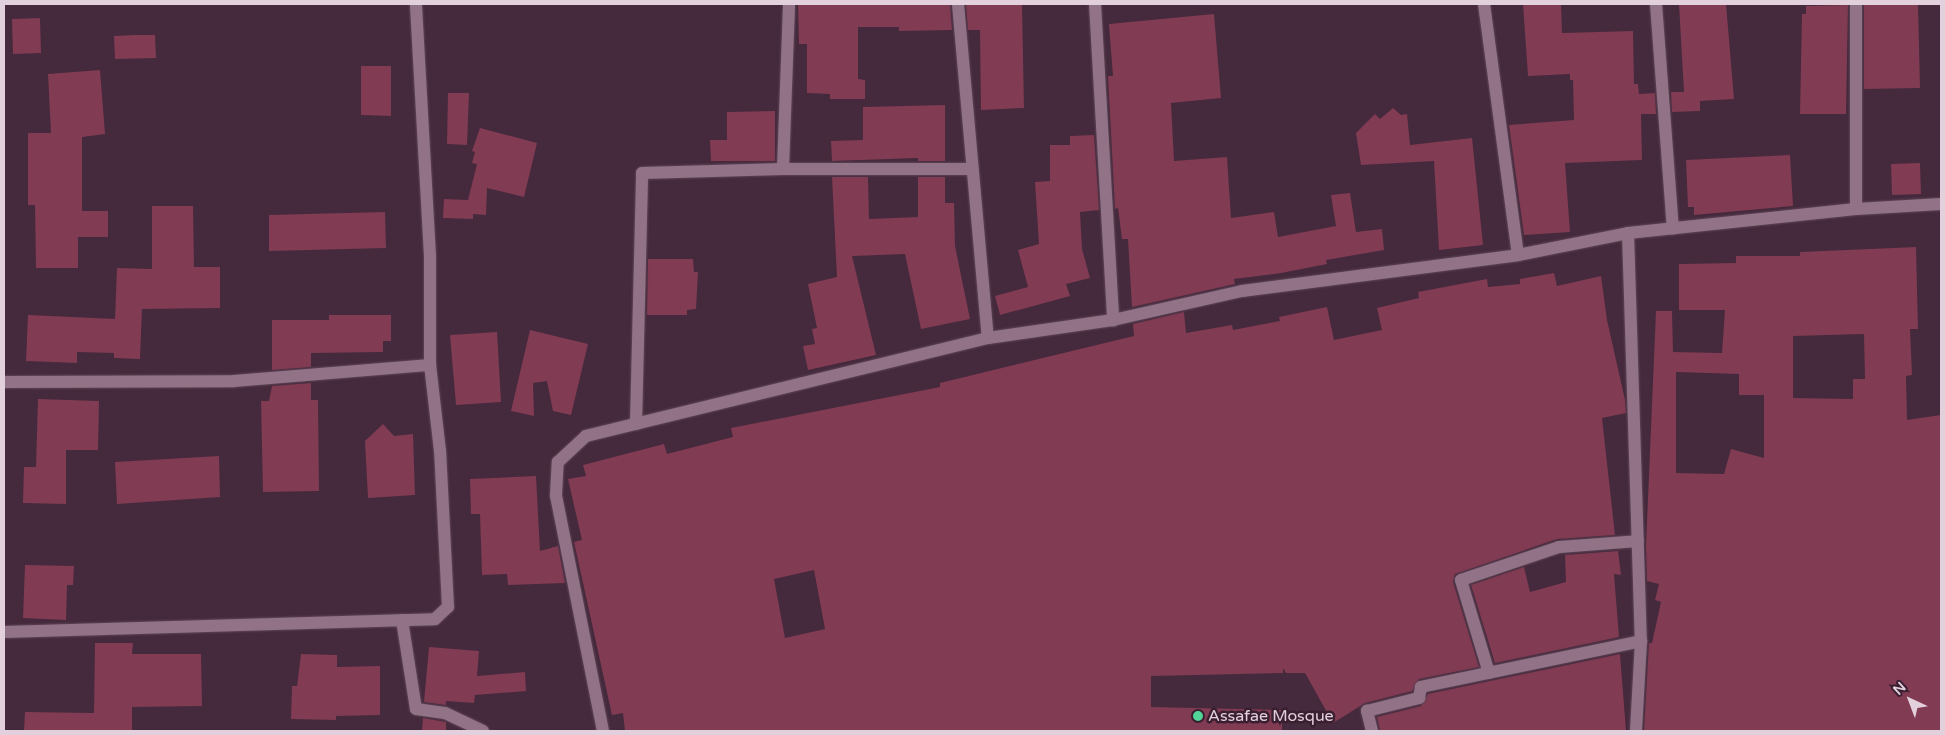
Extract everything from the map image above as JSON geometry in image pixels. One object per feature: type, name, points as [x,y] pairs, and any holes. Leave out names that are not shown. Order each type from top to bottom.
[{"type":"street","points":[[4,632],[434,619],[448,607],[440,451],[430,365],[430,256],[416,4]]},
{"type":"street","points":[[783,169],[789,4]]},
{"type":"street","points":[[958,4],[971,169],[988,338]]},
{"type":"street","points":[[1095,4],[1113,320]]},
{"type":"street","points":[[1484,4],[1518,255]]},
{"type":"street","points":[[1656,4],[1673,228]]},
{"type":"street","points":[[1856,4],[1856,209]]},
{"type":"street","points":[[636,424],[642,174],[783,169],[971,169]]},
{"type":"street","points":[[603,731],[556,495],[558,462],[586,436],[988,338],[1113,320],[1258,289],[1518,255],[1628,233],[1856,209],[1941,204]]},
{"type":"street","points":[[1628,233],[1641,641],[1636,731]]},
{"type":"street","points":[[4,382],[234,381],[430,365]]},
{"type":"street","points":[[1489,673],[1460,580],[1559,547],[1638,541]]},
{"type":"street","points":[[402,620],[416,708],[445,714],[483,731]]},
{"type":"street","points":[[1372,731],[1367,711],[1419,698],[1420,687],[1641,641]]},
{"type":"building","points":[[798,4],[950,4],[952,30],[899,31],[899,27],[858,27],[858,79],[865,80],[865,99],[830,99],[830,94],[807,93],[807,44],[799,44]]},
{"type":"building","points":[[966,4],[1022,4],[1024,108],[981,110],[980,30],[968,30]]},
{"type":"building","points":[[1523,4],[1561,4],[1562,33],[1633,31],[1634,84],[1638,84],[1639,94],[1655,93],[1656,114],[1641,114],[1642,160],[1565,163],[1570,232],[1524,235],[1509,125],[1574,120],[1573,80],[1570,80],[1570,74],[1528,76]]},
{"type":"building","points":[[1679,4],[1726,4],[1734,99],[1700,101],[1700,111],[1672,112],[1671,92],[1684,92]]},
{"type":"building","points":[[1918,4],[1920,88],[1864,89],[1864,5]]},
{"type":"building","points":[[1848,5],[1846,114],[1800,114],[1802,14],[1806,14],[1806,6]]},
{"type":"building","points":[[1214,14],[1221,98],[1171,103],[1174,161],[1227,157],[1231,218],[1274,212],[1278,237],[1336,226],[1331,195],[1350,193],[1356,232],[1382,229],[1384,250],[1326,260],[1327,264],[1281,273],[1234,279],[1235,284],[1132,307],[1128,239],[1122,239],[1118,208],[1115,209],[1108,76],[1113,76],[1109,24]]},
{"type":"building","points":[[40,18],[41,53],[13,54],[12,19]]},
{"type":"building","points":[[155,35],[156,58],[115,59],[114,36]]},
{"type":"building","points":[[361,66],[391,66],[391,116],[361,115]]},
{"type":"building","points":[[100,70],[105,134],[82,137],[82,211],[108,211],[108,237],[78,237],[78,268],[36,268],[35,205],[28,205],[28,133],[51,133],[48,74]]},
{"type":"building","points":[[448,93],[469,93],[467,145],[447,144]]},
{"type":"building","points":[[945,105],[945,161],[918,161],[918,158],[832,161],[831,141],[863,140],[863,107]]},
{"type":"building","points":[[1393,108],[1401,115],[1407,114],[1410,145],[1472,138],[1483,245],[1439,250],[1434,161],[1361,165],[1356,133],[1375,114],[1380,119]]},
{"type":"building","points":[[775,111],[775,161],[711,161],[710,140],[727,140],[727,112]]},
{"type":"building","points":[[480,128],[537,143],[524,197],[487,188],[486,215],[473,214],[473,219],[443,218],[444,199],[468,200],[477,164],[472,163],[475,152],[472,151]]},
{"type":"building","points":[[1094,135],[1099,210],[1080,212],[1082,249],[1090,278],[1066,284],[1070,296],[1000,315],[995,296],[1028,287],[1018,250],[1039,244],[1035,182],[1050,181],[1050,145],[1070,145],[1070,136]]},
{"type":"building","points":[[1790,155],[1793,206],[1694,215],[1694,207],[1688,207],[1686,160]]},
{"type":"building","points":[[1920,163],[1921,194],[1892,195],[1891,164]]},
{"type":"building","points":[[832,177],[868,177],[869,219],[918,217],[918,177],[945,177],[945,203],[954,203],[955,246],[970,319],[921,329],[905,254],[852,256],[876,355],[808,370],[803,346],[815,344],[812,329],[817,328],[808,284],[837,277]]},
{"type":"building","points":[[152,206],[193,206],[194,267],[220,267],[220,308],[142,309],[140,359],[114,358],[114,353],[77,352],[77,363],[26,361],[28,315],[115,319],[117,268],[152,269]]},
{"type":"building","points":[[385,212],[386,248],[269,251],[269,215]]},
{"type":"building","points":[[1916,247],[1918,329],[1910,329],[1912,375],[1906,376],[1907,420],[1941,415],[1941,731],[1644,731],[1649,643],[1652,643],[1661,602],[1655,600],[1659,584],[1647,581],[1646,546],[1656,311],[1672,311],[1673,352],[1722,353],[1725,310],[1679,310],[1679,264],[1736,263],[1736,256],[1800,256],[1800,252]],"holes":[[[1864,334],[1865,379],[1853,379],[1853,399],[1793,398],[1793,336]],[[1676,372],[1739,374],[1739,395],[1764,395],[1764,458],[1731,449],[1724,474],[1676,473]]]},
{"type":"building","points":[[648,259],[693,259],[694,272],[698,272],[696,309],[687,310],[687,315],[647,315]]},
{"type":"building","points":[[1554,273],[1557,286],[1601,276],[1607,320],[1625,400],[1626,413],[1602,418],[1615,535],[1557,539],[1455,574],[1453,582],[1479,667],[1419,679],[1412,691],[1365,703],[1333,723],[1305,673],[1286,673],[1283,668],[1283,673],[1151,676],[1151,707],[1282,710],[1282,731],[625,731],[623,713],[612,715],[574,542],[582,540],[568,479],[586,476],[583,465],[664,444],[667,454],[733,437],[731,428],[940,387],[940,383],[1134,336],[1133,324],[1184,312],[1186,333],[1232,325],[1233,330],[1280,321],[1279,317],[1327,307],[1334,340],[1382,330],[1377,308],[1419,298],[1418,292],[1487,279],[1488,287],[1520,284],[1520,279]],"holes":[[[814,570],[825,629],[785,638],[774,579]]]},
{"type":"building","points":[[329,315],[391,315],[391,341],[383,341],[383,352],[311,353],[311,367],[272,370],[272,320],[329,320]]},
{"type":"building","points":[[530,330],[588,344],[571,415],[553,411],[547,381],[533,383],[534,416],[511,411]]},
{"type":"building","points":[[497,332],[501,402],[456,405],[450,335]]},
{"type":"building","points":[[311,383],[311,400],[318,400],[319,491],[263,492],[261,401],[269,401],[272,386]]},
{"type":"building","points":[[38,399],[99,401],[98,450],[66,450],[66,504],[23,503],[24,467],[36,467]]},
{"type":"building","points":[[383,424],[394,436],[413,434],[415,495],[368,498],[365,441]]},
{"type":"building","points":[[219,456],[220,497],[117,504],[115,462]]},
{"type":"building","points":[[536,476],[540,551],[558,546],[565,583],[508,585],[507,574],[482,575],[480,514],[471,514],[470,479]]},
{"type":"building","points":[[1618,551],[1621,575],[1614,574],[1619,637],[1495,663],[1471,585],[1524,567],[1530,592],[1566,582],[1565,555]]},
{"type":"building","points":[[25,565],[74,566],[73,585],[67,585],[66,620],[23,618]]},
{"type":"building","points":[[95,643],[133,643],[132,654],[201,654],[202,706],[132,707],[132,731],[24,731],[25,712],[94,713]]},
{"type":"building","points":[[429,647],[479,651],[477,676],[525,672],[526,691],[475,695],[474,703],[446,701],[446,705],[424,702]]},
{"type":"building","points":[[301,654],[337,655],[337,667],[380,666],[380,715],[336,716],[336,720],[291,719],[292,686],[297,686]]},
{"type":"building","points":[[1620,654],[1626,731],[1380,731],[1377,717],[1421,706],[1428,694]]},
{"type":"building","points":[[423,718],[446,722],[446,731],[422,731]]},
{"type":"place","name":"Assafae Mosque","points":[[1198,716]]}]
